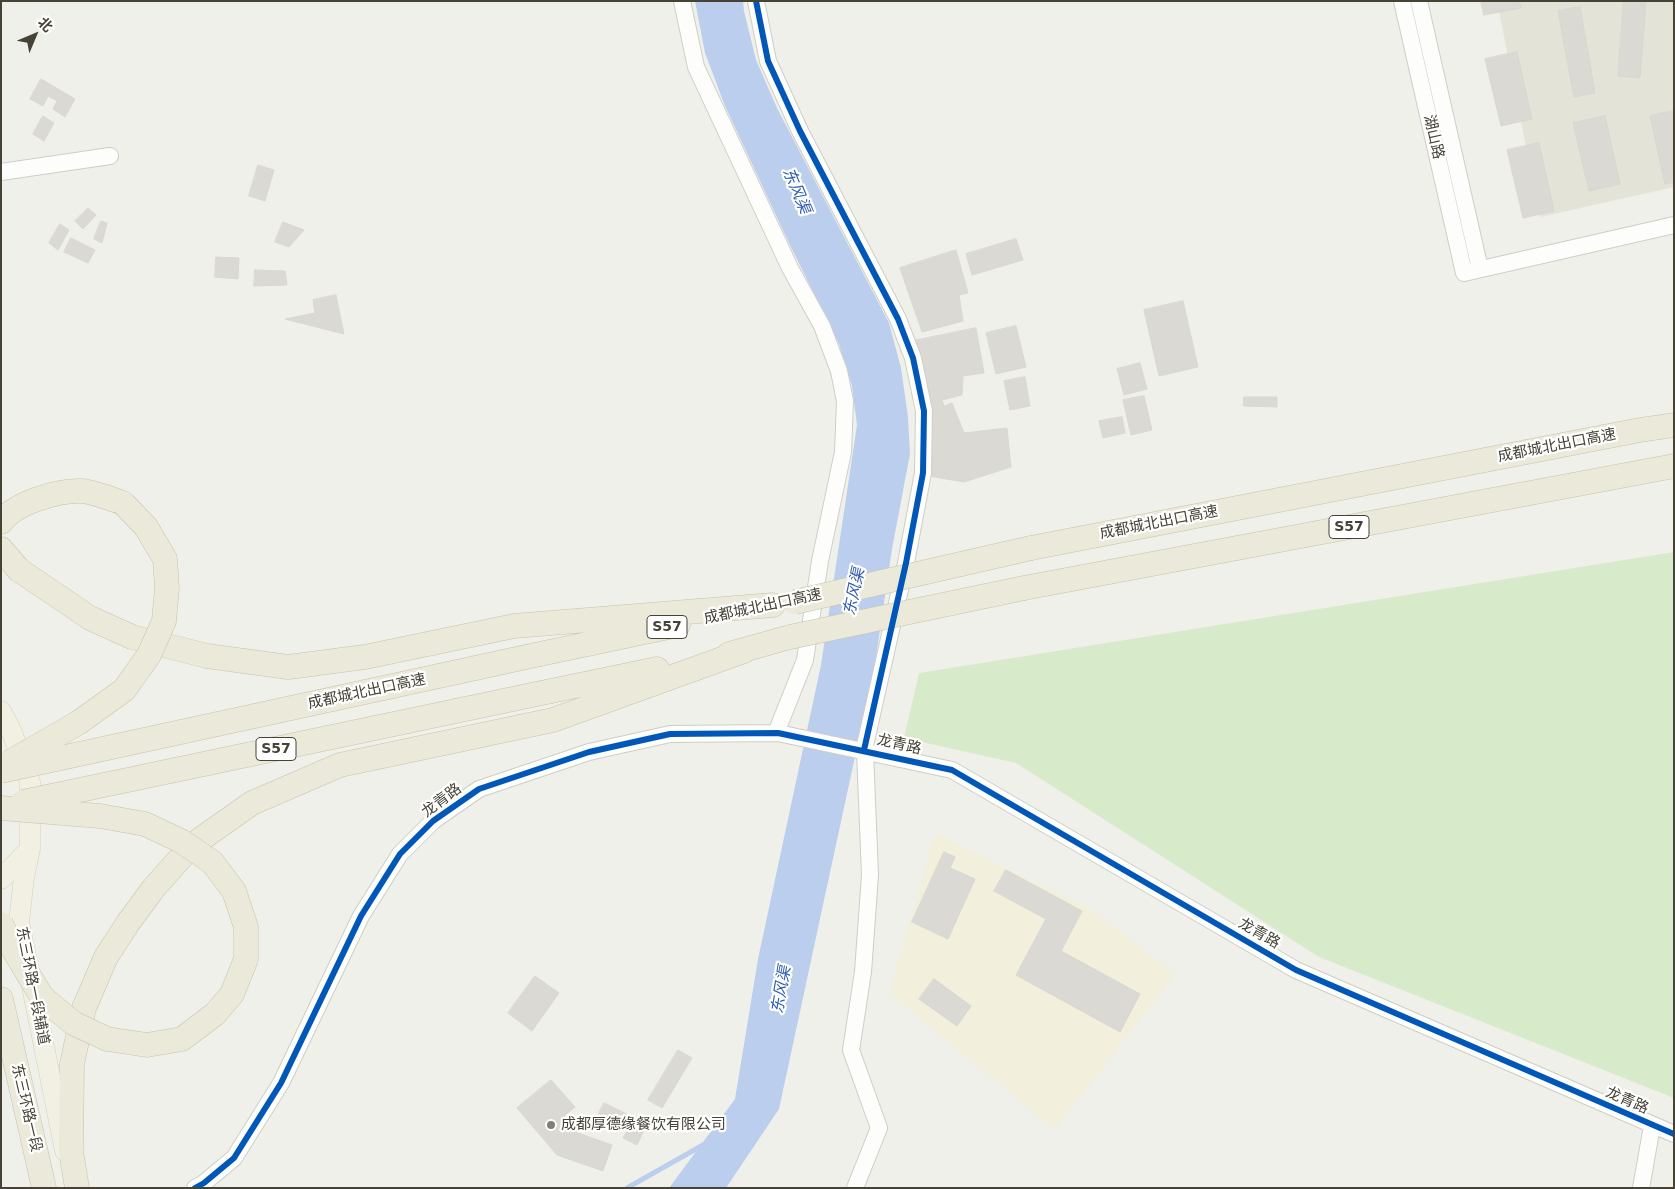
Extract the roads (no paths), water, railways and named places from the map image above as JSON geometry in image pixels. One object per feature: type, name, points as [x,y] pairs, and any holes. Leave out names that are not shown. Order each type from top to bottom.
[{"type":"highway","name":"成都城北出口高速","points":[[1,771],[1031,548],[1674,425]]},
{"type":"highway","name":"S57","points":[[1,807],[744,651],[790,637],[1024,588],[1674,466]]},
{"type":"highway","points":[[1,522],[7,514],[43,496],[82,491],[123,503],[146,527],[165,559],[167,588],[164,621],[149,655],[124,690],[78,723],[1,767]]},
{"type":"highway","points":[[1,549],[19,570],[90,618],[132,638],[207,656],[288,667],[365,657],[514,626],[784,603]]},
{"type":"highway","points":[[77,1188],[71,1151],[72,1064],[84,1008],[106,957],[153,888],[191,846],[252,803],[340,764],[553,720],[744,651]]},
{"type":"highway","points":[[1,807],[100,816],[145,824],[180,841],[212,862],[234,891],[246,927],[246,959],[232,994],[215,1014],[182,1040],[147,1045],[107,1039],[73,1023],[42,997],[12,947],[1,924]]},
{"type":"highway","name":"东三环路一段","points":[[1,999],[44,1188]]},
{"type":"main road","points":[[1,711],[6,726]]},
{"type":"main road","name":"东三环路一段辅道","points":[[6,726],[30,782],[30,849],[24,877],[20,922],[72,1188]]},
{"type":"main road","points":[[1,879],[30,849]]},
{"type":"street","points":[[682,1],[696,67],[790,268],[822,326],[838,371],[845,401],[843,452],[820,562],[805,660],[777,733]]},
{"type":"street","points":[[756,1],[768,62],[800,131],[898,319],[913,358],[924,411],[923,473],[906,563],[865,750],[870,875],[864,972],[851,1050],[880,1128],[854,1188]]},
{"type":"street","name":"湖山路","points":[[1402,1],[1464,273],[1480,270],[1419,1]]},
{"type":"street","points":[[1,172],[110,156]]},
{"type":"street","points":[[1480,270],[1674,225]]},
{"type":"street","name":"龙青路","points":[[196,1188],[234,1158],[281,1083],[361,916],[400,854],[434,821],[479,789],[589,752],[670,734],[777,733],[865,750],[952,770],[1296,970],[1674,1134]]},
{"type":"street","points":[[1641,1188],[1652,1126]]},
{"type":"water","name":"东风渠","points":[[695,1],[743,1],[756,60],[777,108],[889,323],[901,368],[908,417],[910,454],[892,549],[875,664],[779,1109],[726,1188],[669,1188],[735,1099],[758,959],[821,665],[857,425],[852,386],[839,344],[788,241],[725,106],[705,53]]},
{"type":"waterway","points":[[627,1188],[703,1145]]},
{"type":"place","name":"成都厚德缘餐饮有限公司","points":[[551,1125]]}]
